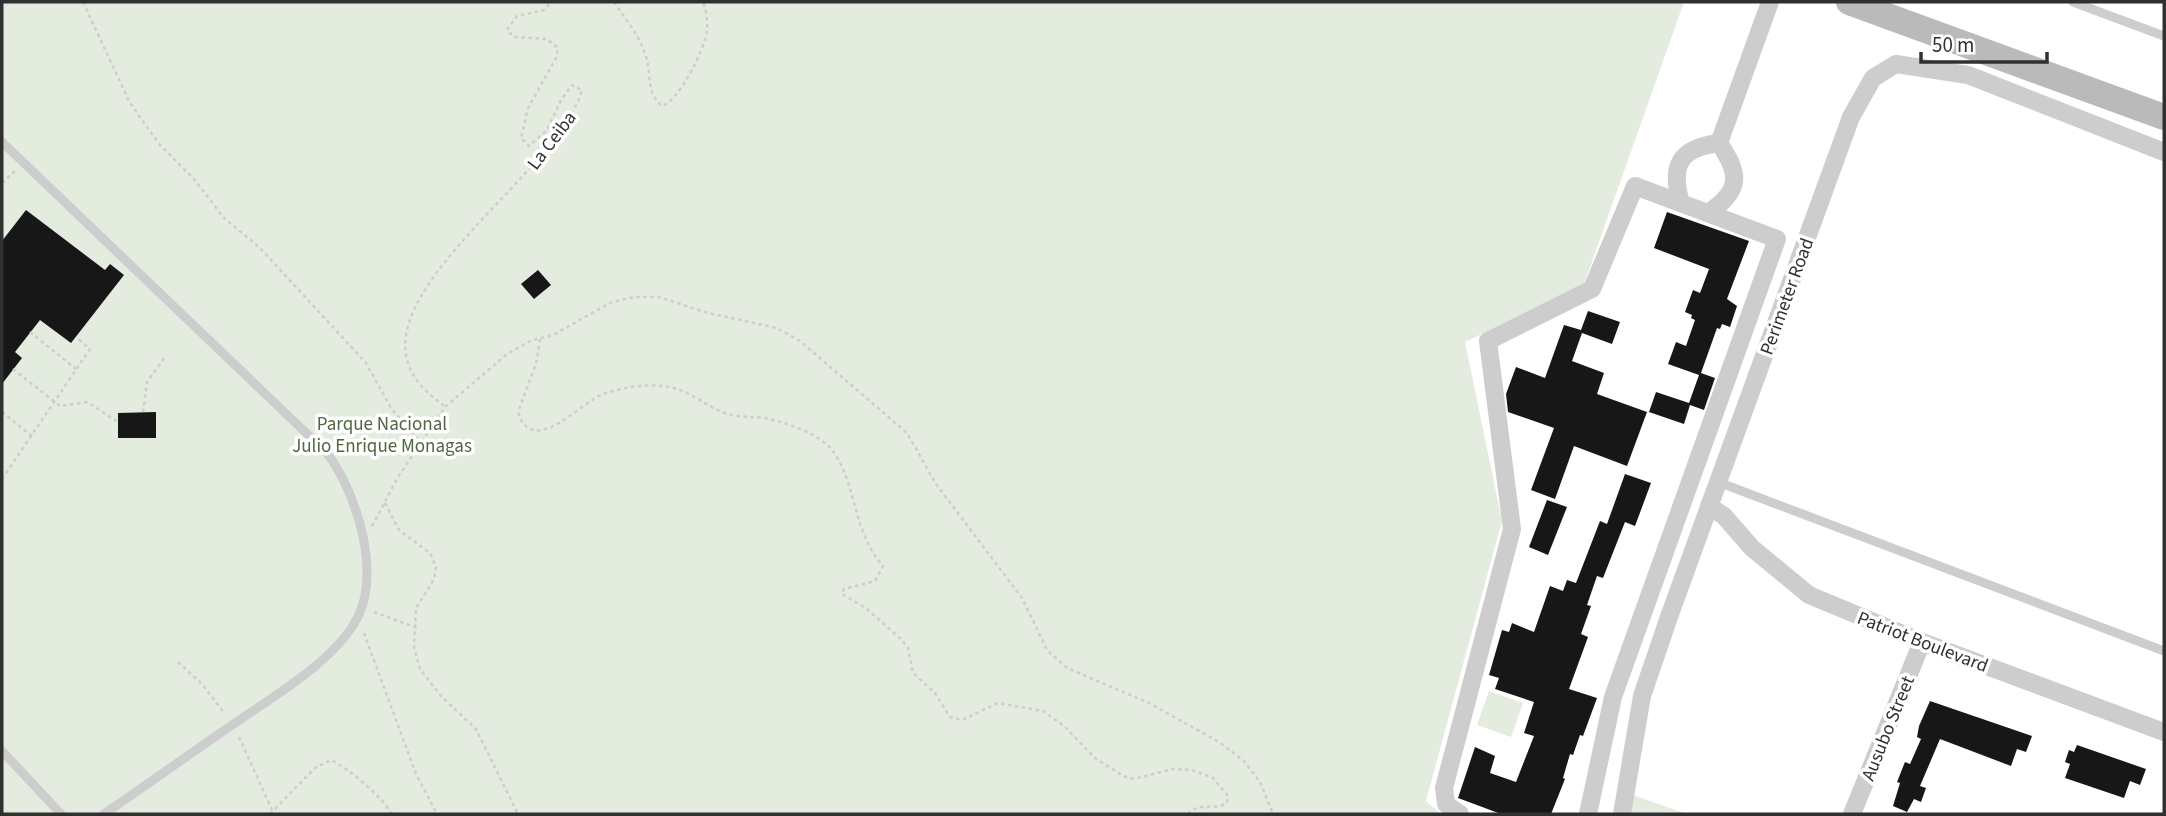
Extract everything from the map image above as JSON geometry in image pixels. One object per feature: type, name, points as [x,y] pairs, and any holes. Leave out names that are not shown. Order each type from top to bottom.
[{"type":"street","points":[[1718,143],[1770,2]]},
{"type":"street","points":[[1849,2],[2164,117]]},
{"type":"street","name":"Perimeter Road","points":[[1622,814],[1642,696],[1852,117],[1873,78],[1896,64],[1968,75],[2164,152]]},
{"type":"street","points":[[1681,203],[1675,180],[1680,162],[1691,150],[1718,143]]},
{"type":"street","points":[[1708,213],[1726,199],[1735,177],[1732,164],[1718,143]]},
{"type":"street","points":[[1460,814],[1446,804],[1444,788],[1512,529],[1488,341],[1592,289],[1635,186],[1777,239],[1613,696],[1588,814]]},
{"type":"street","name":"Patriot Boulevard","points":[[1709,506],[1724,516],[1752,548],[1809,595],[1922,642],[2164,732]]},
{"type":"street","name":"Ausubo Street","points":[[1852,814],[1922,642]]},
{"type":"lane","points":[[2073,2],[2087,4],[2164,36]]},
{"type":"lane","points":[[2,142],[327,453],[349,489],[367,554],[361,606],[343,641],[289,687],[104,814]]},
{"type":"lane","points":[[1718,482],[2164,651]]},
{"type":"lane","points":[[2,751],[61,814]]},
{"type":"path","points":[[83,2],[130,103],[160,145],[194,179],[224,218],[259,247],[366,363],[391,408],[420,442]]},
{"type":"path","name":"La Ceiba","points":[[445,407],[416,379],[406,352],[408,333],[428,285],[467,236],[536,161],[578,103],[582,90],[572,85],[540,139],[529,146],[524,144],[521,138],[523,120],[556,58],[558,48],[547,39],[514,37],[507,30],[517,16],[544,10],[551,2]]},
{"type":"path","points":[[614,2],[633,27],[647,61],[655,101],[662,106],[673,100],[701,53],[707,32],[703,2]]},
{"type":"path","points":[[2,183],[22,164]]},
{"type":"path","points":[[364,539],[420,442],[445,407],[507,354],[554,335],[612,302],[634,297],[659,297],[708,313],[777,328],[800,341],[907,433],[936,484],[1022,597],[1047,650],[1067,668],[1149,703],[1219,742],[1244,761],[1260,782],[1273,814]]},
{"type":"path","points":[[30,332],[76,369]]},
{"type":"path","points":[[2,479],[90,349],[76,337]]},
{"type":"path","points":[[540,339],[539,354],[518,412],[524,424],[530,427],[548,429],[597,396],[643,385],[680,390],[723,413],[764,418],[814,437],[834,451],[852,494],[862,535],[883,566],[875,580],[844,589],[842,594],[867,609],[902,640],[908,648],[913,673],[935,693],[950,717],[969,719],[979,709],[998,703],[1031,708],[1055,718],[1081,746],[1123,776],[1135,779],[1173,769],[1192,770],[1220,784],[1228,796],[1227,803],[1219,807],[1200,806],[1188,814]]},
{"type":"path","points":[[143,412],[147,382],[165,356]]},
{"type":"path","points":[[13,369],[60,406],[87,402],[118,422]]},
{"type":"path","points":[[2,412],[32,436]]},
{"type":"path","points":[[385,503],[399,530],[430,553],[436,566],[434,579],[415,608],[414,647],[420,669],[441,696],[476,729],[518,814]]},
{"type":"path","points":[[361,606],[416,628]]},
{"type":"path","points":[[358,616],[416,774],[437,814]]},
{"type":"path","points":[[178,662],[202,684],[233,724],[271,812],[315,768],[331,760],[346,768],[356,780],[375,793],[392,814]]},
{"type":"green space","name":"Parque Nacional Julio Enrique Monagas","points":[[2,2],[1684,2],[1583,287],[1465,342],[1502,521],[1426,801],[1441,814],[2,814]]},
{"type":"green space","points":[[1489,691],[1523,703],[1511,737],[1477,725]]},
{"type":"green space","points":[[1630,794],[1687,814],[1625,814]]},
{"type":"building","points":[[26,210],[105,270],[110,264],[124,275],[71,343],[40,320],[15,352],[22,358],[2,384],[2,241]]},
{"type":"building","points":[[1667,212],[1749,241],[1727,299],[1737,306],[1730,327],[1722,324],[1720,329],[1717,328],[1701,373],[1715,378],[1704,410],[1690,405],[1684,424],[1649,412],[1656,392],[1689,403],[1699,375],[1668,364],[1676,342],[1686,346],[1695,320],[1685,312],[1693,290],[1700,293],[1709,269],[1654,248]]},
{"type":"building","points":[[538,270],[551,285],[534,299],[521,284]]},
{"type":"building","points":[[1588,311],[1620,322],[1612,344],[1582,333],[1572,361],[1604,373],[1597,394],[1647,412],[1627,466],[1574,446],[1555,499],[1531,490],[1554,428],[1508,412],[1506,394],[1516,367],[1545,378],[1564,325],[1581,330]]},
{"type":"building","points":[[156,412],[156,438],[118,438],[118,413]]},
{"type":"building","points":[[1625,474],[1651,483],[1635,526],[1625,522],[1603,578],[1597,576],[1587,605],[1591,606],[1581,634],[1588,637],[1569,689],[1597,698],[1583,736],[1580,735],[1573,755],[1570,754],[1563,778],[1565,779],[1551,814],[1501,814],[1458,798],[1475,747],[1495,756],[1490,773],[1516,782],[1534,736],[1524,733],[1534,702],[1495,689],[1499,678],[1489,675],[1502,630],[1509,632],[1512,623],[1534,632],[1550,586],[1563,591],[1567,580],[1576,583],[1600,521],[1607,524]]},
{"type":"building","points":[[1547,500],[1567,507],[1548,555],[1529,547]]},
{"type":"building","points":[[1930,701],[2032,736],[2026,752],[2017,749],[2011,766],[1940,739],[1920,786],[1926,788],[1921,802],[1914,799],[1907,812],[1893,806],[1900,783],[1897,782],[1905,762],[1910,764],[1921,739],[1917,737],[1919,726]]},
{"type":"building","points":[[2077,745],[2146,769],[2140,785],[2130,781],[2124,798],[2065,778],[2070,764],[2065,762],[2069,750],[2074,752]]}]
